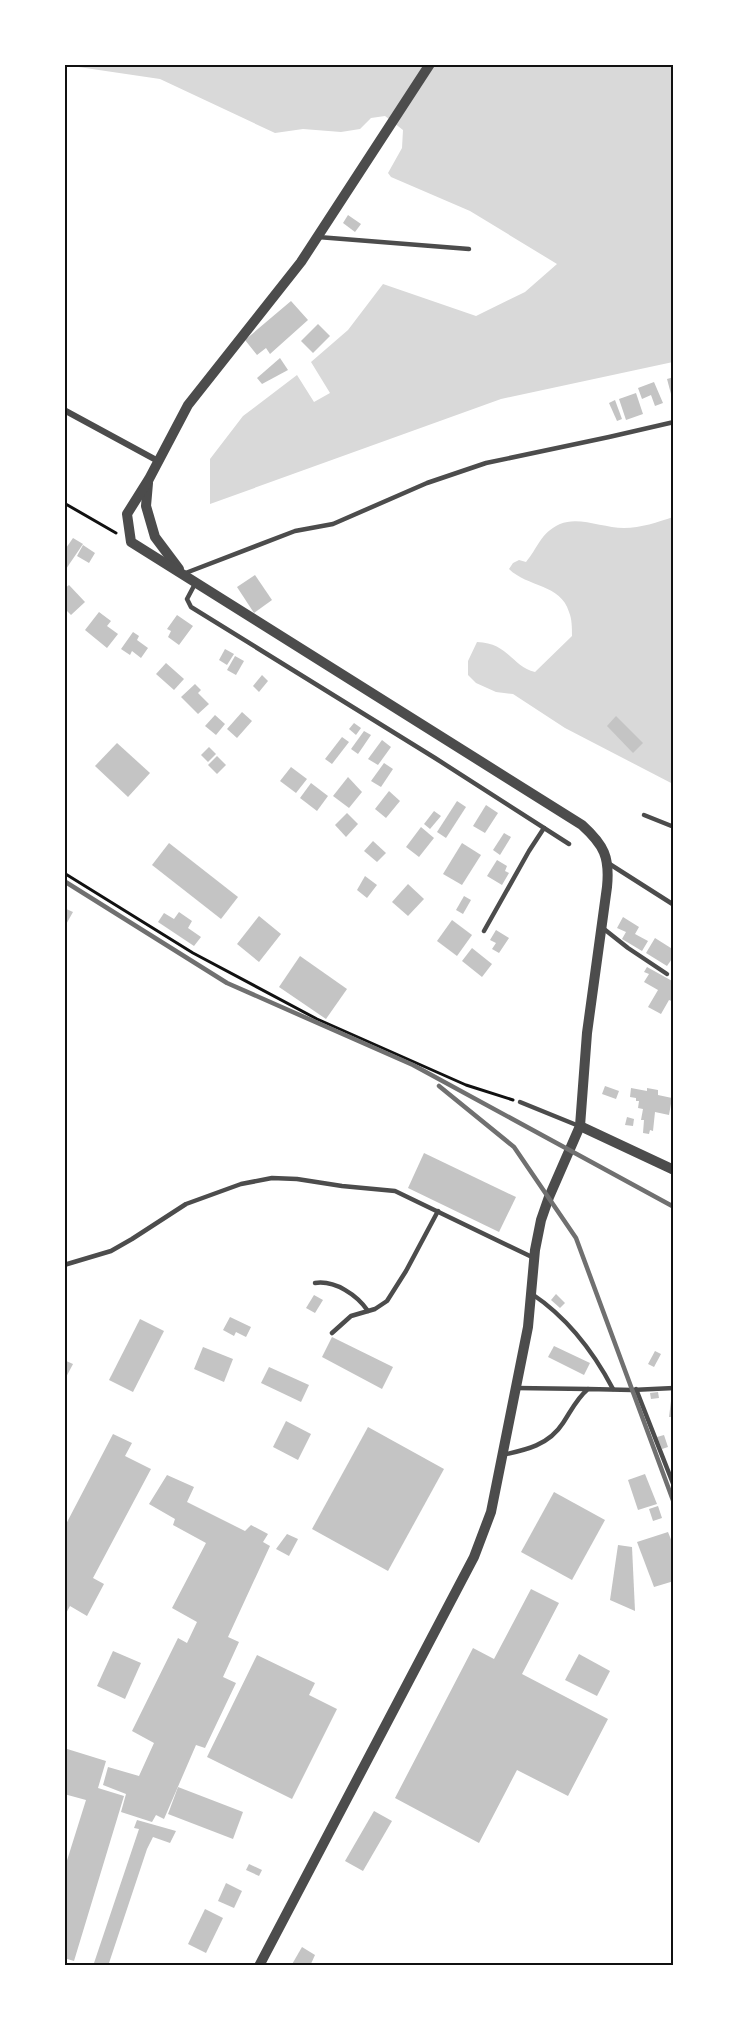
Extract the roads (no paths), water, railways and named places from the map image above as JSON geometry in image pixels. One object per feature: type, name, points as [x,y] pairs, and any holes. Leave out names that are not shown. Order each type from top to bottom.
[{"type":"street","points":[[259,1965],[474,1557],[491,1512],[516,1388],[532,1294],[541,1220],[580,1126],[587,1033],[607,887],[608,863],[603,848],[582,825],[131,542],[127,514],[188,405],[301,262],[430,64]]},
{"type":"street","points":[[64,410],[158,461]]},
{"type":"street","points":[[149,478],[146,506],[156,537],[183,574]]},
{"type":"street","points":[[580,1126],[674,1170]]},
{"type":"lane","points":[[318,237],[469,249]]},
{"type":"lane","points":[[183,574],[296,531],[333,524],[427,483],[486,463],[674,422]]},
{"type":"lane","points":[[196,582],[187,599],[191,607],[569,844]]},
{"type":"lane","points":[[645,815],[674,827]]},
{"type":"lane","points":[[483,931],[544,828]]},
{"type":"lane","points":[[608,863],[674,905]]},
{"type":"lane","points":[[602,927],[667,974]]},
{"type":"lane","points":[[520,1102],[580,1126]]},
{"type":"lane","points":[[64,1265],[111,1251],[186,1204],[241,1184],[272,1178],[297,1179],[342,1186],[386,1188],[404,1194],[535,1258]]},
{"type":"lane","points":[[333,1333],[351,1316],[368,1311],[387,1301],[438,1211]]},
{"type":"lane","points":[[315,1283],[331,1283],[342,1288],[362,1302],[368,1311]]},
{"type":"lane","points":[[532,1294],[552,1308],[581,1339],[600,1365],[613,1389]]},
{"type":"lane","points":[[516,1388],[674,1388]]},
{"type":"lane","points":[[502,1455],[529,1449],[548,1439],[557,1432],[581,1395],[588,1389]]},
{"type":"lane","points":[[636,1389],[674,1486]]},
{"type":"railway","points":[[64,881],[227,983],[413,1065],[674,1207]]},
{"type":"railway","points":[[439,1086],[514,1147],[576,1238],[674,1503]]}]
